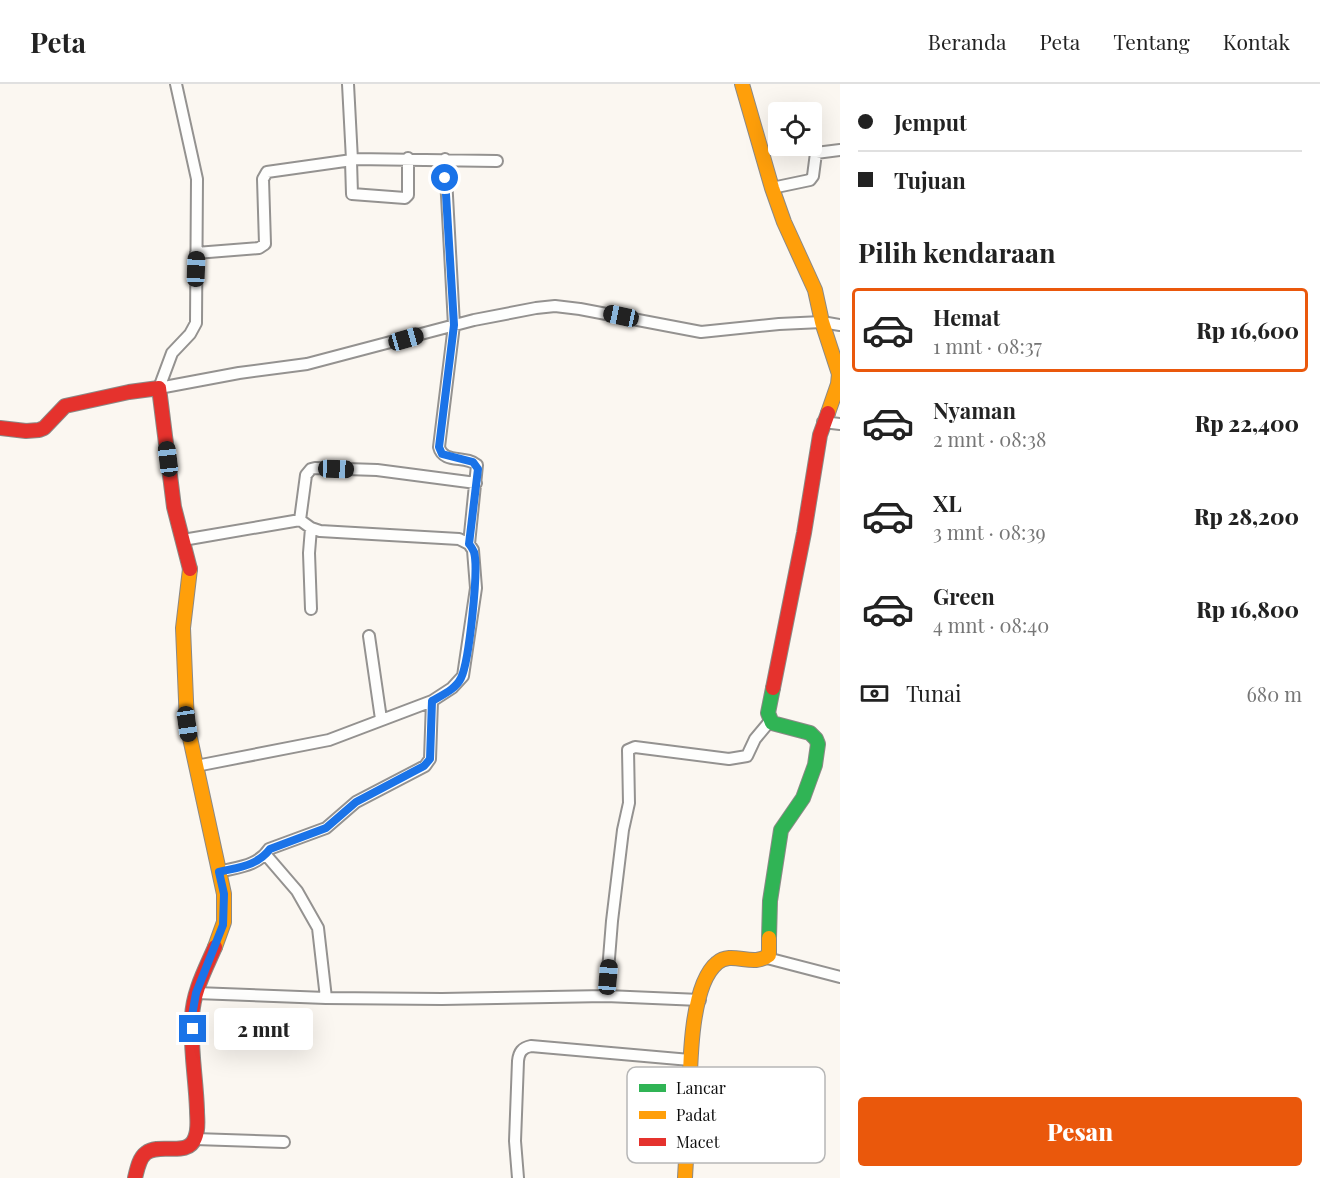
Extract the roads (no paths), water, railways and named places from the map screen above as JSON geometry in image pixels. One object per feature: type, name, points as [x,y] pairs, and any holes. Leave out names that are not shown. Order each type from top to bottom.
[{"type":"street","points":[[135,1178],[141,1160],[147,1151],[186,1148],[195,1139],[197,1097],[192,1016],[196,993],[223,925],[224,894],[187,724],[183,628],[190,570],[174,507],[159,388],[172,353],[190,334],[196,323],[197,179],[192,148],[176,84]]},
{"type":"street","points":[[348,84],[352,194],[405,198],[408,195],[408,158]]},
{"type":"street","points":[[606,996],[614,910],[629,803],[628,750],[635,747],[729,759],[743,757],[747,756],[755,739],[770,721],[769,705],[791,600],[823,422],[833,400],[839,374],[822,322],[815,290],[772,188],[742,84]]},
{"type":"street","points":[[772,188],[810,180],[813,176],[816,153],[840,150]]},
{"type":"street","points":[[196,253],[259,248],[265,244],[263,179],[267,172],[352,160],[408,158],[497,161]]},
{"type":"street","points":[[445,159],[454,325],[439,447],[446,457],[475,463],[478,469],[469,544]]},
{"type":"street","points":[[0,428],[40,430],[46,427],[57,412],[65,406],[129,392],[326,360],[454,325],[555,306],[600,312],[701,332],[779,324],[822,322],[840,325]]},
{"type":"street","points":[[823,422],[840,424]]},
{"type":"street","points":[[300,520],[306,475],[315,468],[377,470],[476,483]]},
{"type":"street","points":[[183,540],[300,520],[320,531],[459,539],[469,544],[475,558],[476,588],[463,676],[452,688],[432,701],[329,740],[196,766]]},
{"type":"street","points":[[311,528],[309,553],[311,609]]},
{"type":"street","points":[[369,636],[381,719]]},
{"type":"street","points":[[219,872],[249,864],[266,855],[270,849],[326,828],[356,802],[428,763],[432,701]]},
{"type":"street","points":[[767,958],[770,951],[770,901],[777,844],[787,819],[802,802],[818,744],[810,733],[777,725],[770,721]]},
{"type":"street","points":[[266,855],[297,891],[318,928],[326,998]]},
{"type":"street","points":[[690,1067],[692,1036],[700,1000],[708,975],[719,961],[729,958],[758,961],[767,958],[840,977]]},
{"type":"street","points":[[196,993],[326,998],[442,999],[606,996],[700,1000]]},
{"type":"street","points":[[518,1178],[514,1141],[517,1071],[519,1053],[525,1047],[690,1060]]},
{"type":"street","points":[[195,1139],[284,1142]]},
{"type":"street","points":[[685,1178],[686,1163]]}]
